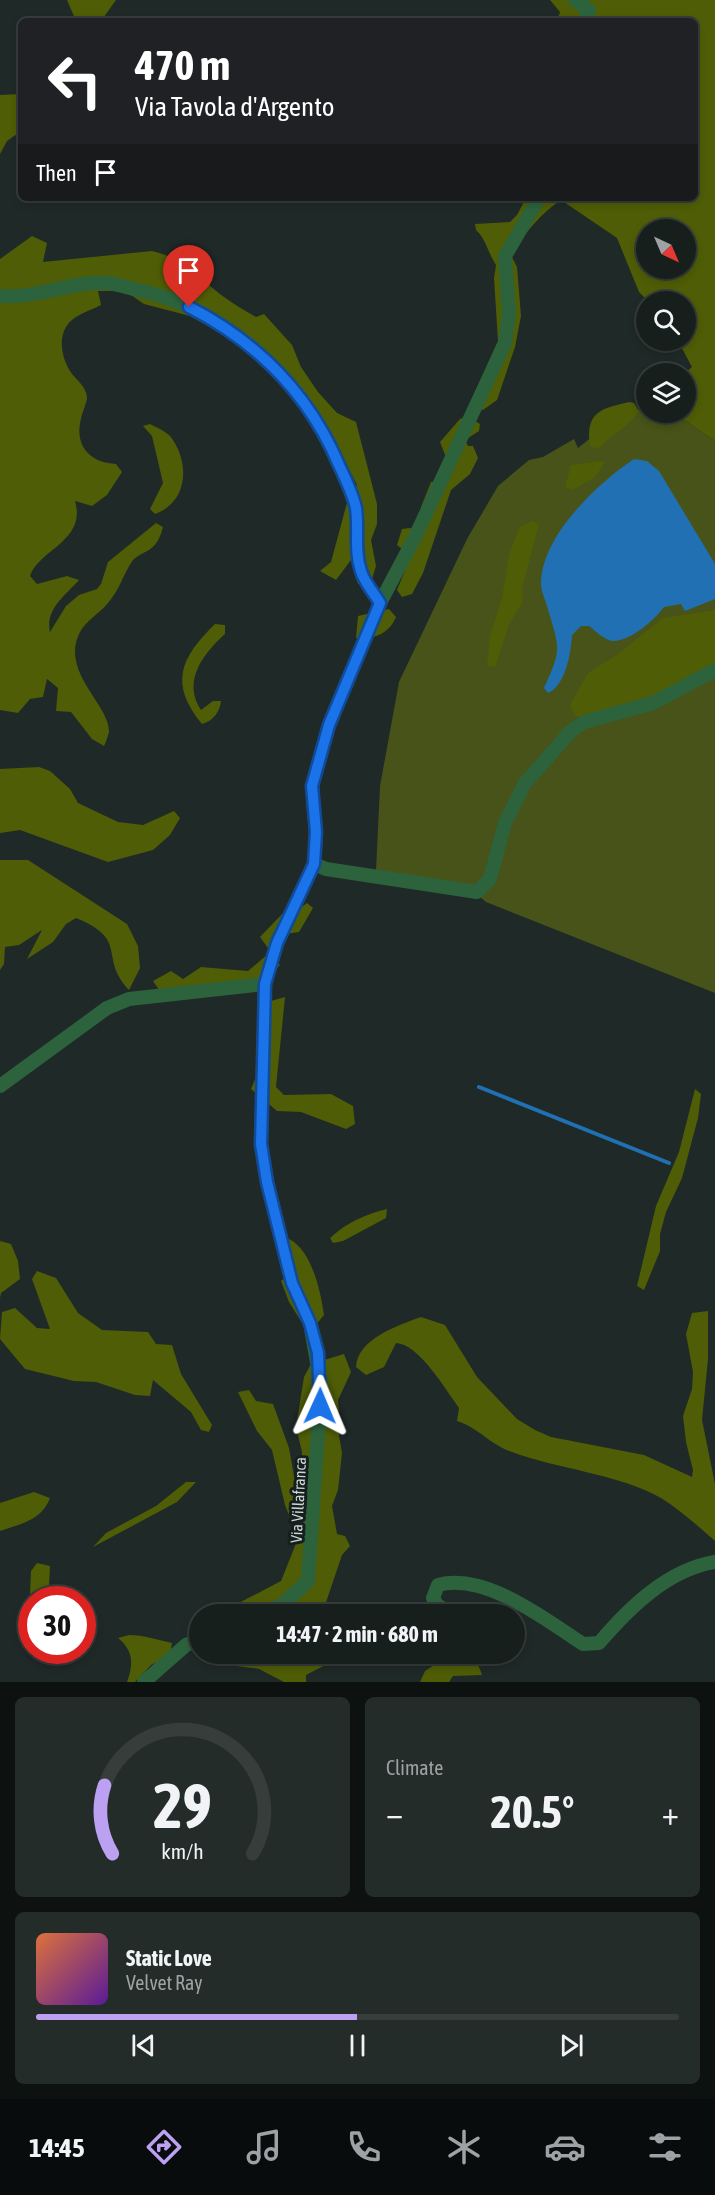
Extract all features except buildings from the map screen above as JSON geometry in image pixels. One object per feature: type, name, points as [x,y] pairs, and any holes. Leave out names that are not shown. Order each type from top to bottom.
[{"type":"street","points":[[575,0],[589,9],[585,18]]},
{"type":"street","name":"Via Villafranca","points":[[283,1604],[308,1581],[321,1385],[310,1323],[292,1283],[267,1182],[261,1144],[265,984],[277,943],[314,864],[316,832],[312,786],[329,725],[380,603],[415,537],[505,343],[509,314],[505,256],[537,201]]},
{"type":"street","points":[[0,296],[28,297],[68,285],[109,283],[173,299],[220,323],[246,342],[299,393],[325,433],[356,507],[356,548],[361,572],[380,603]]},
{"type":"street","points":[[314,864],[337,871],[477,892],[490,879],[505,823],[525,783],[572,731],[584,722],[653,704],[715,670]]},
{"type":"street","points":[[0,1086],[107,1008],[129,999],[265,984]]},
{"type":"street","points":[[525,1607],[583,1644],[591,1646],[599,1643],[636,1605],[661,1584],[689,1569],[715,1562]]},
{"type":"street","points":[[436,1604],[433,1598],[438,1585],[449,1582],[480,1587],[521,1604]]},
{"type":"street","points":[[144,1682],[189,1644]]},
{"type":"green space","points":[[67,0],[116,0],[103,18],[75,18]]},
{"type":"green space","points":[[550,0],[715,0],[715,441],[689,423],[696,423],[696,363],[690,363],[683,351],[696,351],[696,291],[639,291],[617,238],[562,201],[698,201],[698,18],[558,18],[560,12]]},
{"type":"green space","points":[[18,94],[18,133],[7,141],[0,154],[0,95]]},
{"type":"green space","points":[[524,201],[560,201],[533,225],[511,255],[517,267],[521,316],[515,347],[497,400],[483,410],[474,405],[472,399],[498,341],[494,278],[496,265],[476,230],[475,224],[510,222],[517,215]]},
{"type":"green space","points":[[32,236],[47,243],[43,262],[152,251],[165,255],[185,264],[224,297],[256,317],[264,314],[292,345],[301,367],[318,392],[337,413],[356,422],[377,504],[377,524],[371,540],[376,566],[372,579],[358,584],[354,572],[356,562],[351,560],[336,580],[320,571],[331,562],[348,499],[357,485],[326,424],[296,384],[272,377],[269,358],[265,351],[255,341],[231,326],[215,330],[190,316],[144,304],[125,291],[98,291],[101,305],[82,313],[67,325],[62,339],[63,354],[68,368],[86,393],[87,399],[79,429],[82,445],[92,456],[107,463],[116,464],[122,472],[107,495],[92,506],[75,501],[77,515],[74,526],[60,544],[42,559],[30,576],[37,584],[67,576],[79,580],[53,610],[50,616],[50,632],[66,606],[79,595],[97,589],[101,584],[108,562],[156,523],[163,527],[156,543],[131,563],[112,598],[85,625],[79,634],[75,648],[76,662],[81,675],[107,722],[109,732],[104,746],[92,739],[71,712],[56,711],[58,688],[47,679],[43,697],[30,699],[18,713],[0,710],[0,259]]},
{"type":"green space","points":[[634,403],[636,416],[598,449],[590,446],[590,426],[593,419],[597,413],[611,407]]},
{"type":"green space","points":[[636,411],[636,423],[689,423],[715,441],[715,993],[486,902],[469,888],[376,871],[380,786],[399,682],[467,539],[498,486],[529,460],[543,457],[574,439],[578,448],[614,419]]},
{"type":"green space","points":[[467,416],[480,424],[479,431],[465,440],[468,446],[473,446],[478,458],[470,474],[451,490],[423,573],[412,594],[402,597],[397,590],[411,556],[397,545],[402,529],[419,527],[431,508],[421,507],[431,482],[447,479],[447,460],[440,442],[460,419]]},
{"type":"green space","points":[[150,424],[170,436],[181,457],[183,469],[180,491],[166,508],[155,514],[150,509],[163,483],[152,436],[143,426]]},
{"type":"green space","points":[[605,462],[595,477],[573,490],[565,487],[571,465]]},
{"type":"green space","points":[[532,521],[539,524],[522,589],[523,602],[509,624],[495,667],[487,666],[490,636],[502,598],[509,554],[520,527]]},
{"type":"green space","points":[[389,609],[396,617],[385,632],[374,637],[356,638],[358,616]]},
{"type":"green space","points":[[715,610],[715,667],[678,690],[589,719],[575,716],[570,705],[588,673],[618,654],[663,618]]},
{"type":"green space","points":[[215,624],[225,625],[225,634],[203,659],[194,678],[194,689],[201,710],[213,701],[221,701],[215,715],[202,724],[185,696],[182,684],[183,672],[194,648]]},
{"type":"green space","points":[[39,767],[50,771],[70,789],[78,803],[118,822],[143,825],[174,811],[180,818],[170,835],[153,850],[108,862],[20,830],[0,833],[0,769]]},
{"type":"green space","points":[[0,860],[28,860],[127,924],[138,946],[140,968],[129,990],[115,968],[111,950],[103,934],[76,918],[66,924],[53,942],[27,959],[42,930],[19,945],[5,947],[4,964],[0,970]]},
{"type":"green space","points":[[307,903],[313,908],[299,932],[285,934],[268,948],[260,937],[283,913],[299,909]]},
{"type":"green space","points":[[268,954],[280,965],[265,980],[162,994],[153,981],[171,971],[183,979],[201,967],[248,971]]},
{"type":"green space","points":[[285,997],[276,1087],[284,1095],[331,1094],[353,1106],[355,1124],[346,1129],[301,1112],[277,1111],[251,1089],[260,1068],[258,1027],[271,1001]]},
{"type":"green space","points":[[695,1089],[701,1094],[698,1118],[682,1178],[666,1212],[660,1234],[660,1251],[644,1290],[637,1286],[656,1206],[679,1152]]},
{"type":"green space","points":[[387,1209],[386,1218],[343,1241],[333,1243],[330,1238],[357,1220]]},
{"type":"green space","points":[[289,1239],[304,1252],[318,1284],[324,1315],[315,1326],[304,1326],[289,1302],[281,1281],[289,1275],[286,1242]]},
{"type":"green space","points":[[0,1241],[11,1244],[18,1261],[20,1279],[1,1293],[0,1298]]},
{"type":"green space","points":[[37,1271],[56,1278],[78,1313],[102,1330],[148,1332],[156,1344],[172,1345],[181,1374],[212,1425],[209,1432],[201,1430],[191,1412],[153,1380],[150,1396],[135,1395],[96,1382],[74,1381],[25,1369],[0,1339],[2,1312],[15,1308],[37,1328],[50,1329],[32,1279]]},
{"type":"green space","points":[[708,1311],[708,1359],[702,1420],[715,1484],[715,1541],[675,1508],[644,1490],[607,1477],[512,1452],[457,1421],[459,1408],[447,1390],[423,1359],[405,1345],[396,1343],[384,1367],[366,1375],[356,1367],[363,1348],[371,1341],[391,1329],[421,1317],[445,1325],[477,1377],[517,1419],[535,1430],[551,1437],[644,1455],[692,1477],[693,1470],[683,1416],[692,1389],[693,1372],[686,1334],[692,1313]]},
{"type":"green space","points":[[344,1354],[351,1372],[338,1400],[339,1414],[336,1418],[342,1453],[338,1490],[332,1506],[337,1534],[345,1536],[350,1546],[342,1555],[325,1604],[237,1604],[281,1581],[295,1546],[296,1533],[285,1505],[272,1450],[257,1431],[238,1392],[249,1390],[256,1401],[273,1404],[289,1448],[297,1493],[302,1452],[296,1427],[304,1377],[311,1364]]},
{"type":"green space","points":[[186,1482],[196,1482],[177,1502],[93,1547],[106,1533],[156,1506]]},
{"type":"green space","points":[[34,1492],[50,1498],[42,1511],[30,1520],[0,1531],[0,1503]]},
{"type":"green space","points":[[37,1563],[50,1566],[49,1586],[30,1586],[31,1571]]},
{"type":"green space","points":[[129,1635],[172,1643],[170,1655],[151,1665],[135,1682],[127,1682],[131,1669],[131,1658],[127,1647],[118,1638]]},
{"type":"green space","points":[[221,1664],[327,1664],[306,1675],[306,1682],[284,1682],[259,1669]]},
{"type":"green space","points":[[436,1664],[478,1664],[482,1675],[453,1676],[449,1682],[420,1682],[425,1671]]},
{"type":"water","points":[[634,459],[647,461],[659,471],[715,564],[715,599],[685,611],[681,604],[664,607],[642,629],[620,640],[610,641],[589,626],[581,626],[572,635],[569,659],[563,676],[554,689],[548,693],[544,688],[554,664],[557,647],[541,584],[550,548],[574,512],[589,496]]},
{"type":"waterway","points":[[479,1087],[669,1163]]},
{"type":"route","points":[[189,307],[220,323],[246,342],[277,370],[299,393],[325,433],[356,507],[356,548],[361,572],[380,603],[329,725],[312,786],[316,832],[314,864],[277,943],[265,984],[263,1010],[261,1144],[267,1182],[292,1283],[310,1323],[318,1353],[320,1406]]}]
